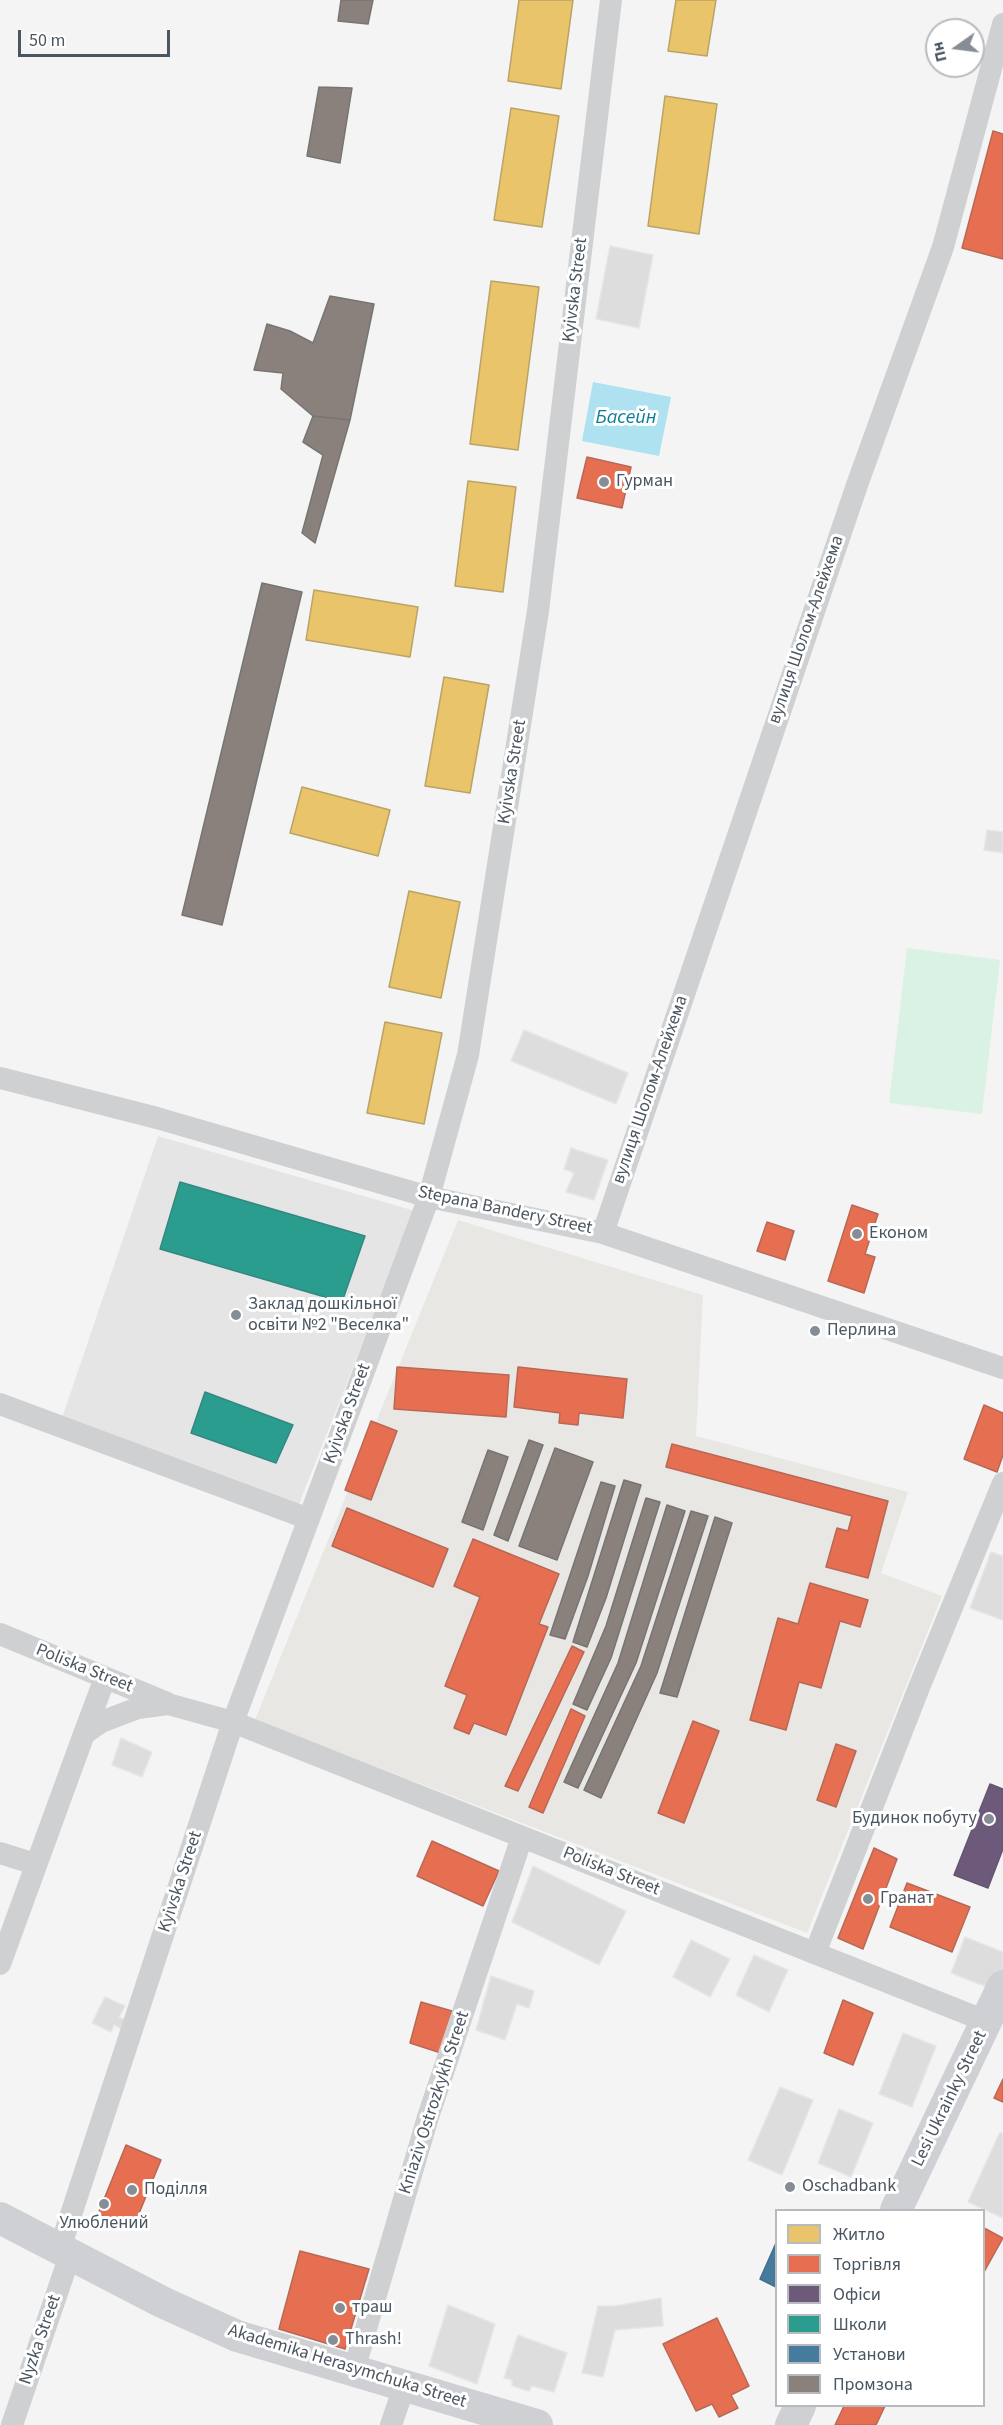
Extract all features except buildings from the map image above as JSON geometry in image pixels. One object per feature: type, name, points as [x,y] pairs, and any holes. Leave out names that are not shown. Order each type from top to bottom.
[{"type":"main road","name":"Lesi Ukrainky Street","points":[[897,2209],[1002,1990]]},
{"type":"main road","name":"Akademika Herasymchuka Street","points":[[0,2218],[162,2302],[237,2336],[537,2425]]},
{"type":"main road","points":[[791,2425],[800,2407]]},
{"type":"street","name":"Kyivska Street","points":[[65,2252],[233,1722],[429,1197],[468,1055],[538,611],[611,0]]},
{"type":"street","name":"вулиця Шолом-Алейхема","points":[[603,1233],[853,496],[943,247],[1003,24]]},
{"type":"street","name":"Stepana Bandery Street","points":[[0,1078],[156,1119],[429,1197],[603,1233],[1003,1368]]},
{"type":"street","points":[[0,1404],[309,1519]]},
{"type":"street","points":[[815,1953],[922,1680],[1003,1483]]},
{"type":"street","name":"Poliska Street","points":[[0,1634],[168,1704],[233,1722],[988,2022]]},
{"type":"street","points":[[0,1964],[105,1678]]},
{"type":"street","points":[[84,1734],[101,1722],[138,1708],[168,1704]]},
{"type":"street","name":"Kniaziv Ostrozkykh Street","points":[[354,2370],[428,2117],[522,1837]]},
{"type":"street","points":[[0,1853],[35,1864]]},
{"type":"street","name":"Nyzka Street","points":[[12,2425],[65,2252]]},
{"type":"street","points":[[391,2425],[404,2387]]},
{"type":"shaded area","name":"Заклад дошкільної освіти №2 \"Веселка\"","points":[[158,1136],[415,1211],[297,1509],[62,1418]]},
{"type":"shaded area","points":[[458,1220],[703,1295],[696,1436],[908,1492],[881,1573],[942,1596],[807,1933],[255,1720]]},
{"type":"green space","points":[[907,948],[1000,960],[982,1114],[889,1103]]},
{"type":"water","name":"Басейн","points":[[593,382],[671,397],[659,456],[582,441]]},
{"type":"place","name":"Гурман","points":[[604,482]]},
{"type":"place","name":"Економ","points":[[857,1234]]},
{"type":"place","name":"Заклад дошкільної освіти №2 \"Веселка\"","points":[[236,1315]]},
{"type":"place","name":"Перлина","points":[[815,1331]]},
{"type":"place","name":"Будинок побуту","points":[[989,1819]]},
{"type":"place","name":"Гранат","points":[[868,1899]]},
{"type":"place","name":"Oschadbank","points":[[790,2187]]},
{"type":"place","name":"Поділля","points":[[132,2190]]},
{"type":"place","name":"Улюблений","points":[[104,2204]]},
{"type":"place","name":"траш","points":[[340,2308]]},
{"type":"place","name":"Thrash!","points":[[333,2340]]}]
